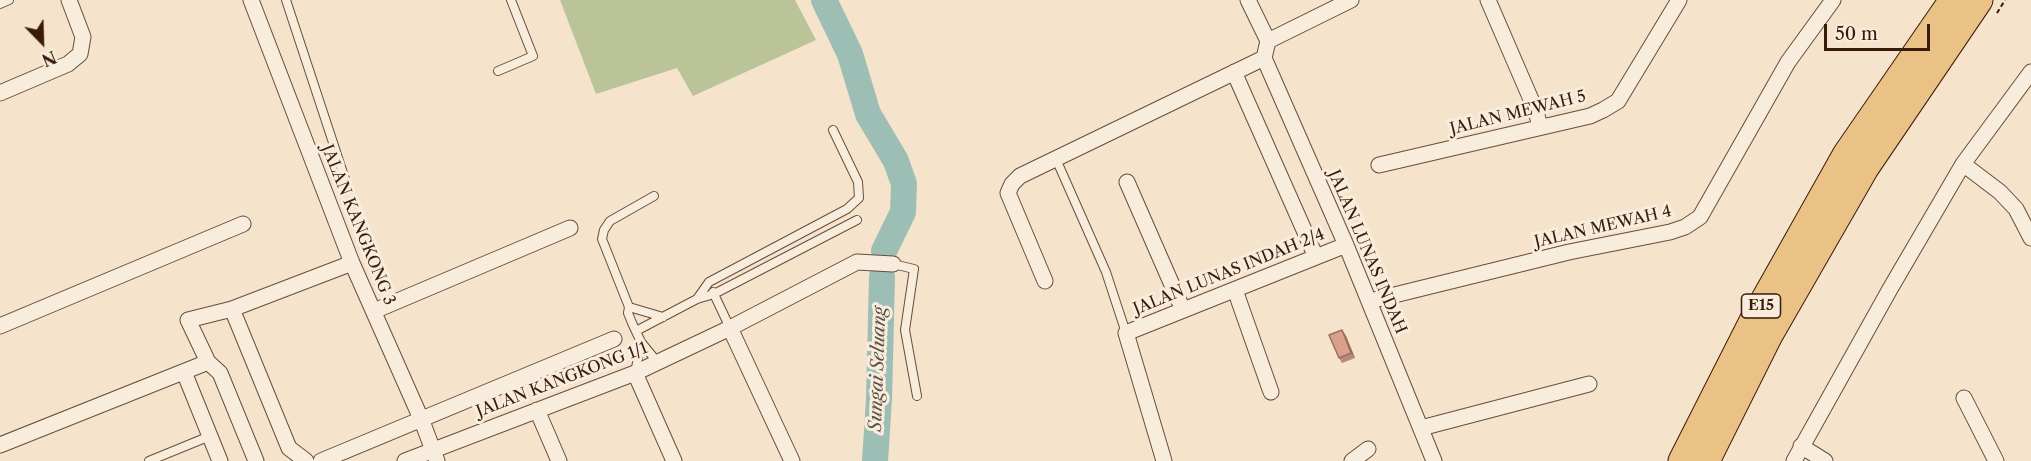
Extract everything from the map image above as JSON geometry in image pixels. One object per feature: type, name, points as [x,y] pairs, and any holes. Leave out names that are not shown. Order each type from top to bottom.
[{"type":"highway","name":"E15","points":[[1682,461],[1756,315],[1856,162],[1953,0]]},
{"type":"highway","name":"E15","points":[[1706,461],[1856,162],[1986,9]]},
{"type":"street","points":[[0,93],[68,63],[80,54],[83,37],[69,0]]},
{"type":"street","name":"JALAN KANGKONG 3","points":[[251,0],[352,263],[435,455]]},
{"type":"street","points":[[1045,281],[1008,193],[1012,184],[1020,176],[1264,58],[1268,41],[1248,0]]},
{"type":"street","points":[[1268,41],[1351,0]]},
{"type":"street","points":[[1488,0],[1536,111],[1540,126]]},
{"type":"street","name":"JALAN MEWAH 5","points":[[1379,165],[1590,116],[1618,101],[1679,0]]},
{"type":"street","name":"JALAN MEWAH 4","points":[[1370,301],[1569,252],[1670,232],[1684,227],[1700,216],[1788,62],[1833,0]]},
{"type":"street","name":"JALAN LUNAS INDAH","points":[[1264,58],[1370,301],[1434,461]]},
{"type":"street","points":[[1234,72],[1317,257]]},
{"type":"street","points":[[1794,461],[1963,164],[2031,72]]},
{"type":"street","points":[[1963,164],[2000,192],[2016,209],[2030,233]]},
{"type":"street","points":[[1127,182],[1184,310]]},
{"type":"street","points":[[0,326],[243,224]]},
{"type":"street","points":[[374,311],[570,228]]},
{"type":"street","name":"JALAN LUNAS INDAH 2/4","points":[[1126,333],[1346,245]]},
{"type":"street","name":"JALAN KANGKONG 1/1","points":[[405,461],[435,455],[537,410],[658,363],[857,262],[873,261],[893,264]]},
{"type":"street","points":[[256,461],[220,373],[208,362],[188,320],[232,309],[352,263]]},
{"type":"street","points":[[1235,290],[1271,392]]},
{"type":"street","points":[[232,309],[289,448],[306,461]]},
{"type":"street","points":[[730,328],[792,461]]},
{"type":"street","points":[[1126,333],[1164,461]]},
{"type":"street","points":[[321,461],[422,421],[614,339]]},
{"type":"street","points":[[0,446],[208,362]]},
{"type":"street","points":[[184,372],[220,461]]},
{"type":"street","points":[[635,373],[674,461]]},
{"type":"street","points":[[1420,428],[1589,384]]},
{"type":"street","points":[[1965,398],[1996,461]]},
{"type":"street","points":[[537,410],[560,461]]},
{"type":"street","points":[[1801,446],[1825,461]]},
{"type":"street","points":[[1352,461],[1368,449]]},
{"type":"lane","points":[[0,4],[9,0]]},
{"type":"lane","points":[[286,0],[345,179]]},
{"type":"lane","points":[[498,71],[533,56],[511,0]]},
{"type":"lane","points":[[697,299],[709,282],[847,209],[859,198],[858,182],[833,130]]},
{"type":"lane","points":[[1056,159],[1106,272],[1126,333]]},
{"type":"lane","points":[[654,196],[610,221],[604,230],[602,239],[636,331],[641,342],[658,363]]},
{"type":"lane","points":[[636,331],[697,299],[714,294],[857,220]]},
{"type":"lane","points":[[893,264],[914,269],[905,330],[917,396]]},
{"type":"lane","points":[[709,282],[730,328]]},
{"type":"lane","points":[[629,307],[663,317]]},
{"type":"lane","points":[[635,373],[641,342]]},
{"type":"lane","points":[[149,461],[210,436]]},
{"type":"path","points":[[1986,9],[2005,0]]},
{"type":"green space","points":[[560,0],[795,0],[816,40],[693,96],[677,68],[596,94]]},
{"type":"building","points":[[1342,330],[1351,353],[1339,358],[1329,335]]},
{"type":"waterway","name":"Sungai Seluang","points":[[824,0],[850,54],[868,114],[896,161],[904,184],[903,212],[884,251]]},
{"type":"waterway","name":"Sungai Seluang","points":[[875,461],[882,277]]}]
